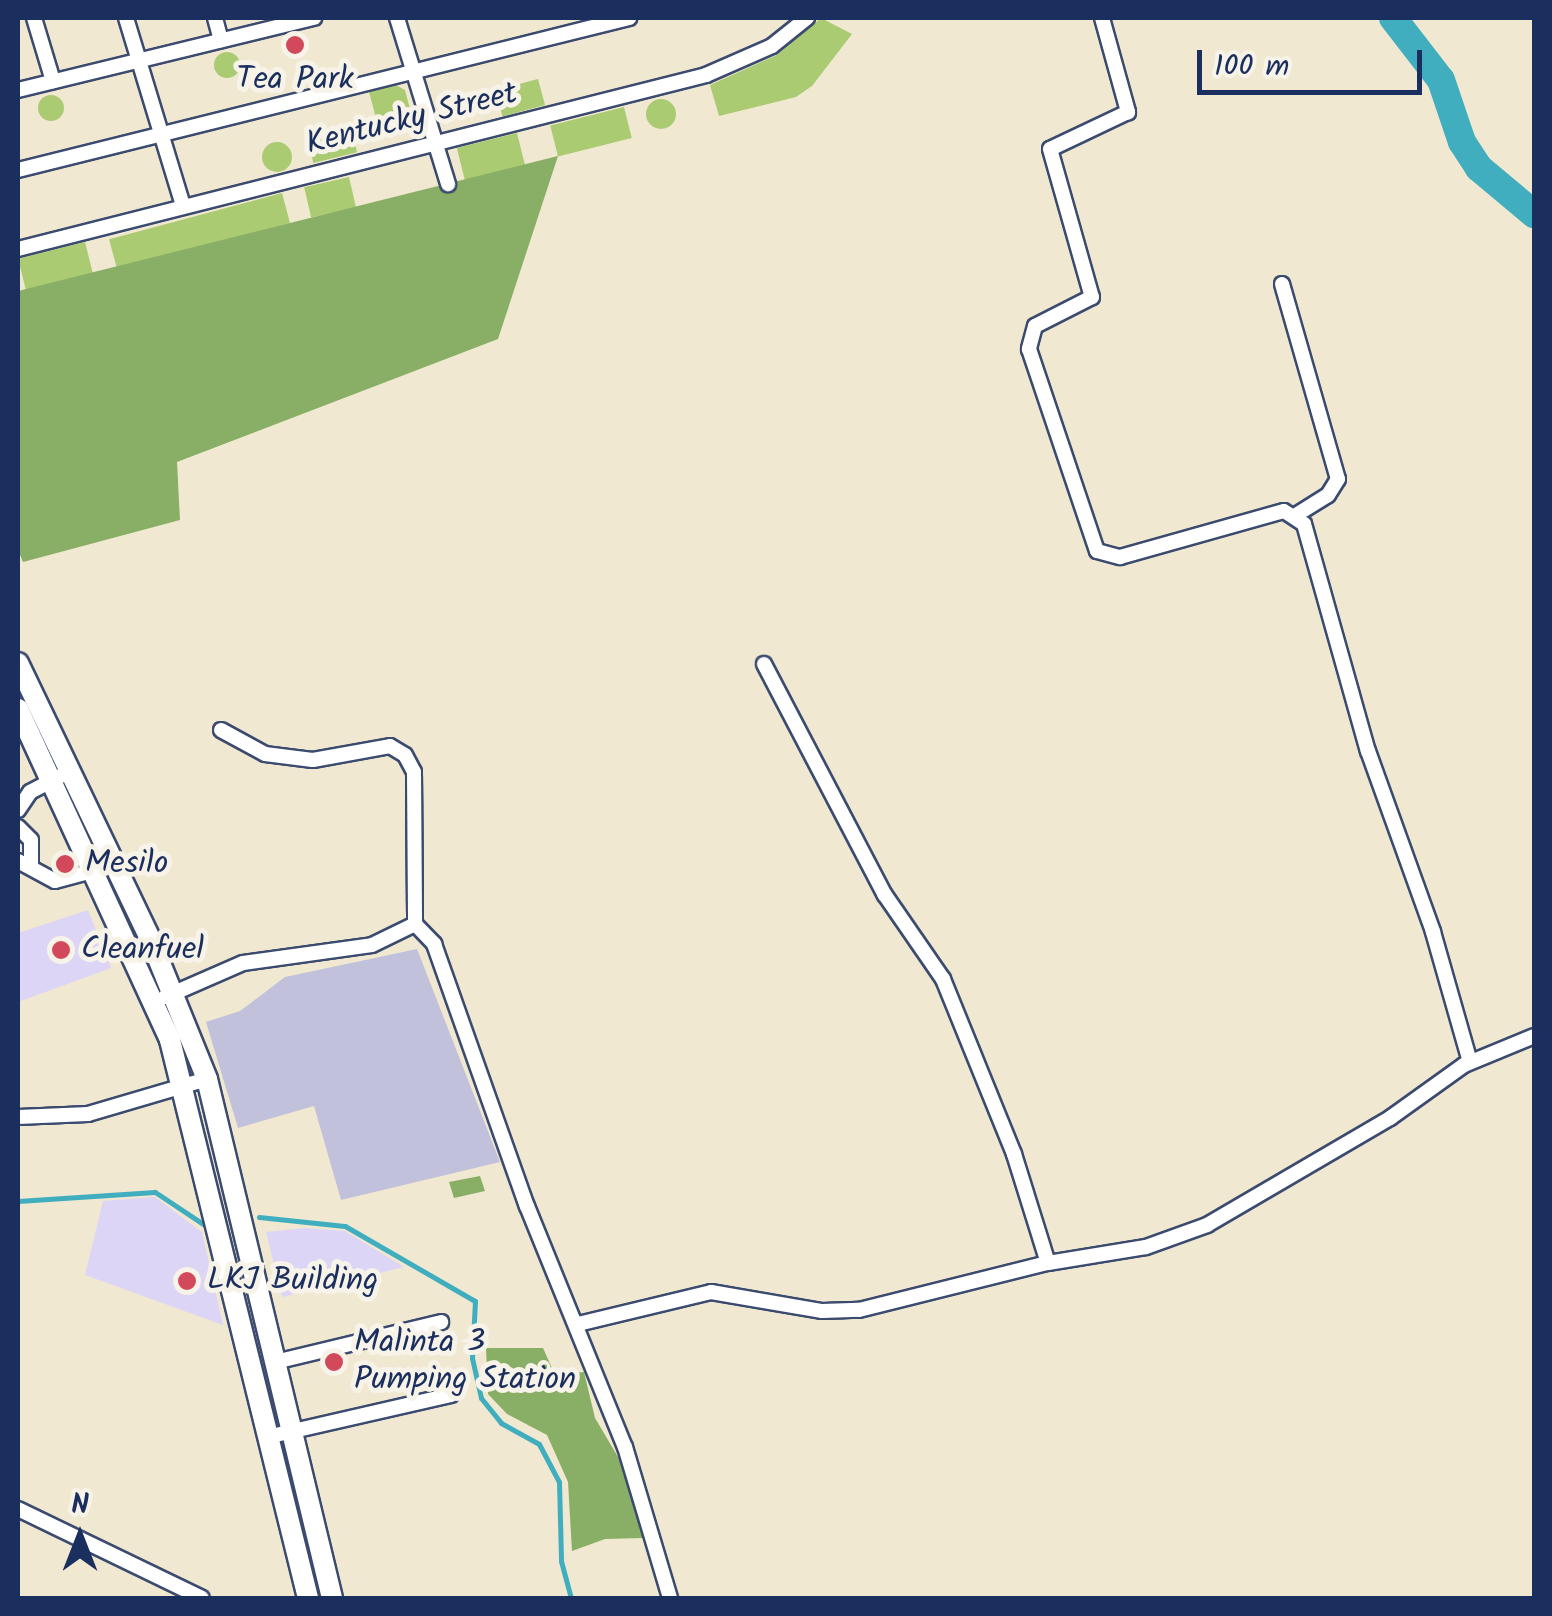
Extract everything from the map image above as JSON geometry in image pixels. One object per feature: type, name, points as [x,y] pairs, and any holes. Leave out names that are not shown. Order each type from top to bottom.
[{"type":"main road","points":[[18,663],[93,874],[153,1002],[184,1086],[308,1598]]},
{"type":"main road","points":[[18,709],[115,865],[208,1079],[332,1598]]},
{"type":"street","points":[[34,18],[53,82]]},
{"type":"street","points":[[126,18],[182,206]]},
{"type":"street","points":[[215,18],[222,40]]},
{"type":"street","points":[[18,90],[307,18]]},
{"type":"street","points":[[397,18],[448,184]]},
{"type":"street","points":[[18,170],[629,18]]},
{"type":"street","name":"Kentucky Street","points":[[18,249],[731,67],[806,18]]},
{"type":"street","points":[[1102,18],[1128,112],[1050,149],[1092,297],[1036,326],[1030,349],[1097,551],[1120,557],[1284,511],[1296,515],[1328,496],[1338,478],[1282,284]]},
{"type":"street","points":[[1296,515],[1470,1062]]},
{"type":"street","points":[[764,664],[886,895],[943,979],[1014,1154],[1048,1263]]},
{"type":"street","points":[[221,730],[281,756],[313,760],[390,746],[406,755],[414,772],[415,924],[434,944],[527,1206],[625,1447],[670,1598]]},
{"type":"street","points":[[18,810],[60,776]]},
{"type":"street","points":[[18,827],[31,840],[24,863],[55,882],[115,865]]},
{"type":"street","points":[[153,1002],[243,962],[372,945],[415,924]]},
{"type":"street","points":[[578,1324],[711,1292],[822,1311],[859,1310],[1048,1263],[1146,1247],[1207,1225],[1390,1118],[1470,1062],[1533,1042]]},
{"type":"street","points":[[18,1118],[88,1114],[208,1079]]},
{"type":"street","points":[[275,1362],[441,1322]]},
{"type":"street","points":[[267,1438],[451,1395]]},
{"type":"street","points":[[18,1509],[202,1598]]},
{"type":"shaded area","name":"Cleanfuel","points":[[88,910],[111,968],[18,1002],[18,933]]},
{"type":"shaded area","points":[[417,949],[500,1162],[341,1200],[314,1106],[238,1128],[206,1022],[240,1011],[285,977]]},
{"type":"shaded area","points":[[155,1197],[202,1232],[223,1325],[85,1275],[103,1201]]},
{"type":"shaded area","points":[[305,1228],[345,1231],[404,1267],[282,1297],[266,1232]]},
{"type":"green space","points":[[821,18],[852,34],[812,86],[796,97],[719,116],[710,85],[777,55]]},
{"type":"green space","points":[[227,52],[236,56],[240,65],[236,74],[227,78],[218,74],[214,65],[218,56]]},
{"type":"green space","points":[[538,79],[545,105],[502,116],[495,90]]},
{"type":"green space","points":[[396,85],[405,90],[410,109],[376,118],[369,92]]},
{"type":"green space","points":[[51,95],[60,99],[64,108],[60,117],[51,121],[42,117],[38,108],[42,99]]},
{"type":"green space","points":[[661,99],[672,103],[676,114],[672,125],[661,129],[650,125],[646,114],[650,103]]},
{"type":"green space","points":[[624,107],[632,138],[558,156],[550,125]]},
{"type":"green space","points":[[350,124],[357,152],[313,163],[306,135]]},
{"type":"green space","points":[[517,133],[525,165],[465,180],[457,148]]},
{"type":"green space","points":[[277,142],[287,147],[292,157],[287,167],[277,172],[267,167],[262,157],[267,147]]},
{"type":"green space","points":[[558,156],[498,339],[177,462],[180,520],[23,562],[18,550],[18,291]]},
{"type":"green space","points":[[349,177],[356,207],[311,218],[304,187]]},
{"type":"green space","points":[[282,193],[290,223],[117,269],[109,239]]},
{"type":"green space","points":[[85,242],[93,273],[26,290],[18,259]]},
{"type":"green space","points":[[480,1176],[485,1191],[454,1198],[449,1182]]},
{"type":"green space","points":[[486,1348],[543,1348],[555,1375],[584,1372],[595,1418],[621,1462],[643,1538],[605,1539],[572,1551],[568,1482],[547,1435],[507,1414],[488,1394]]},
{"type":"waterway","points":[[1393,18],[1441,80],[1462,142],[1479,168],[1534,214]]},
{"type":"waterway","points":[[18,1201],[155,1192],[203,1224]]},
{"type":"waterway","points":[[259,1217],[345,1226],[475,1301],[472,1358],[481,1398],[501,1423],[539,1444],[559,1482],[561,1561],[571,1598]]},
{"type":"place","name":"Tea Park","points":[[295,45]]},
{"type":"place","name":"Mesilo","points":[[65,864]]},
{"type":"place","name":"Cleanfuel","points":[[61,950]]},
{"type":"place","name":"LKJ Building","points":[[187,1281]]},
{"type":"place","name":"Malinta 3 Pumping Station","points":[[334,1362]]}]
